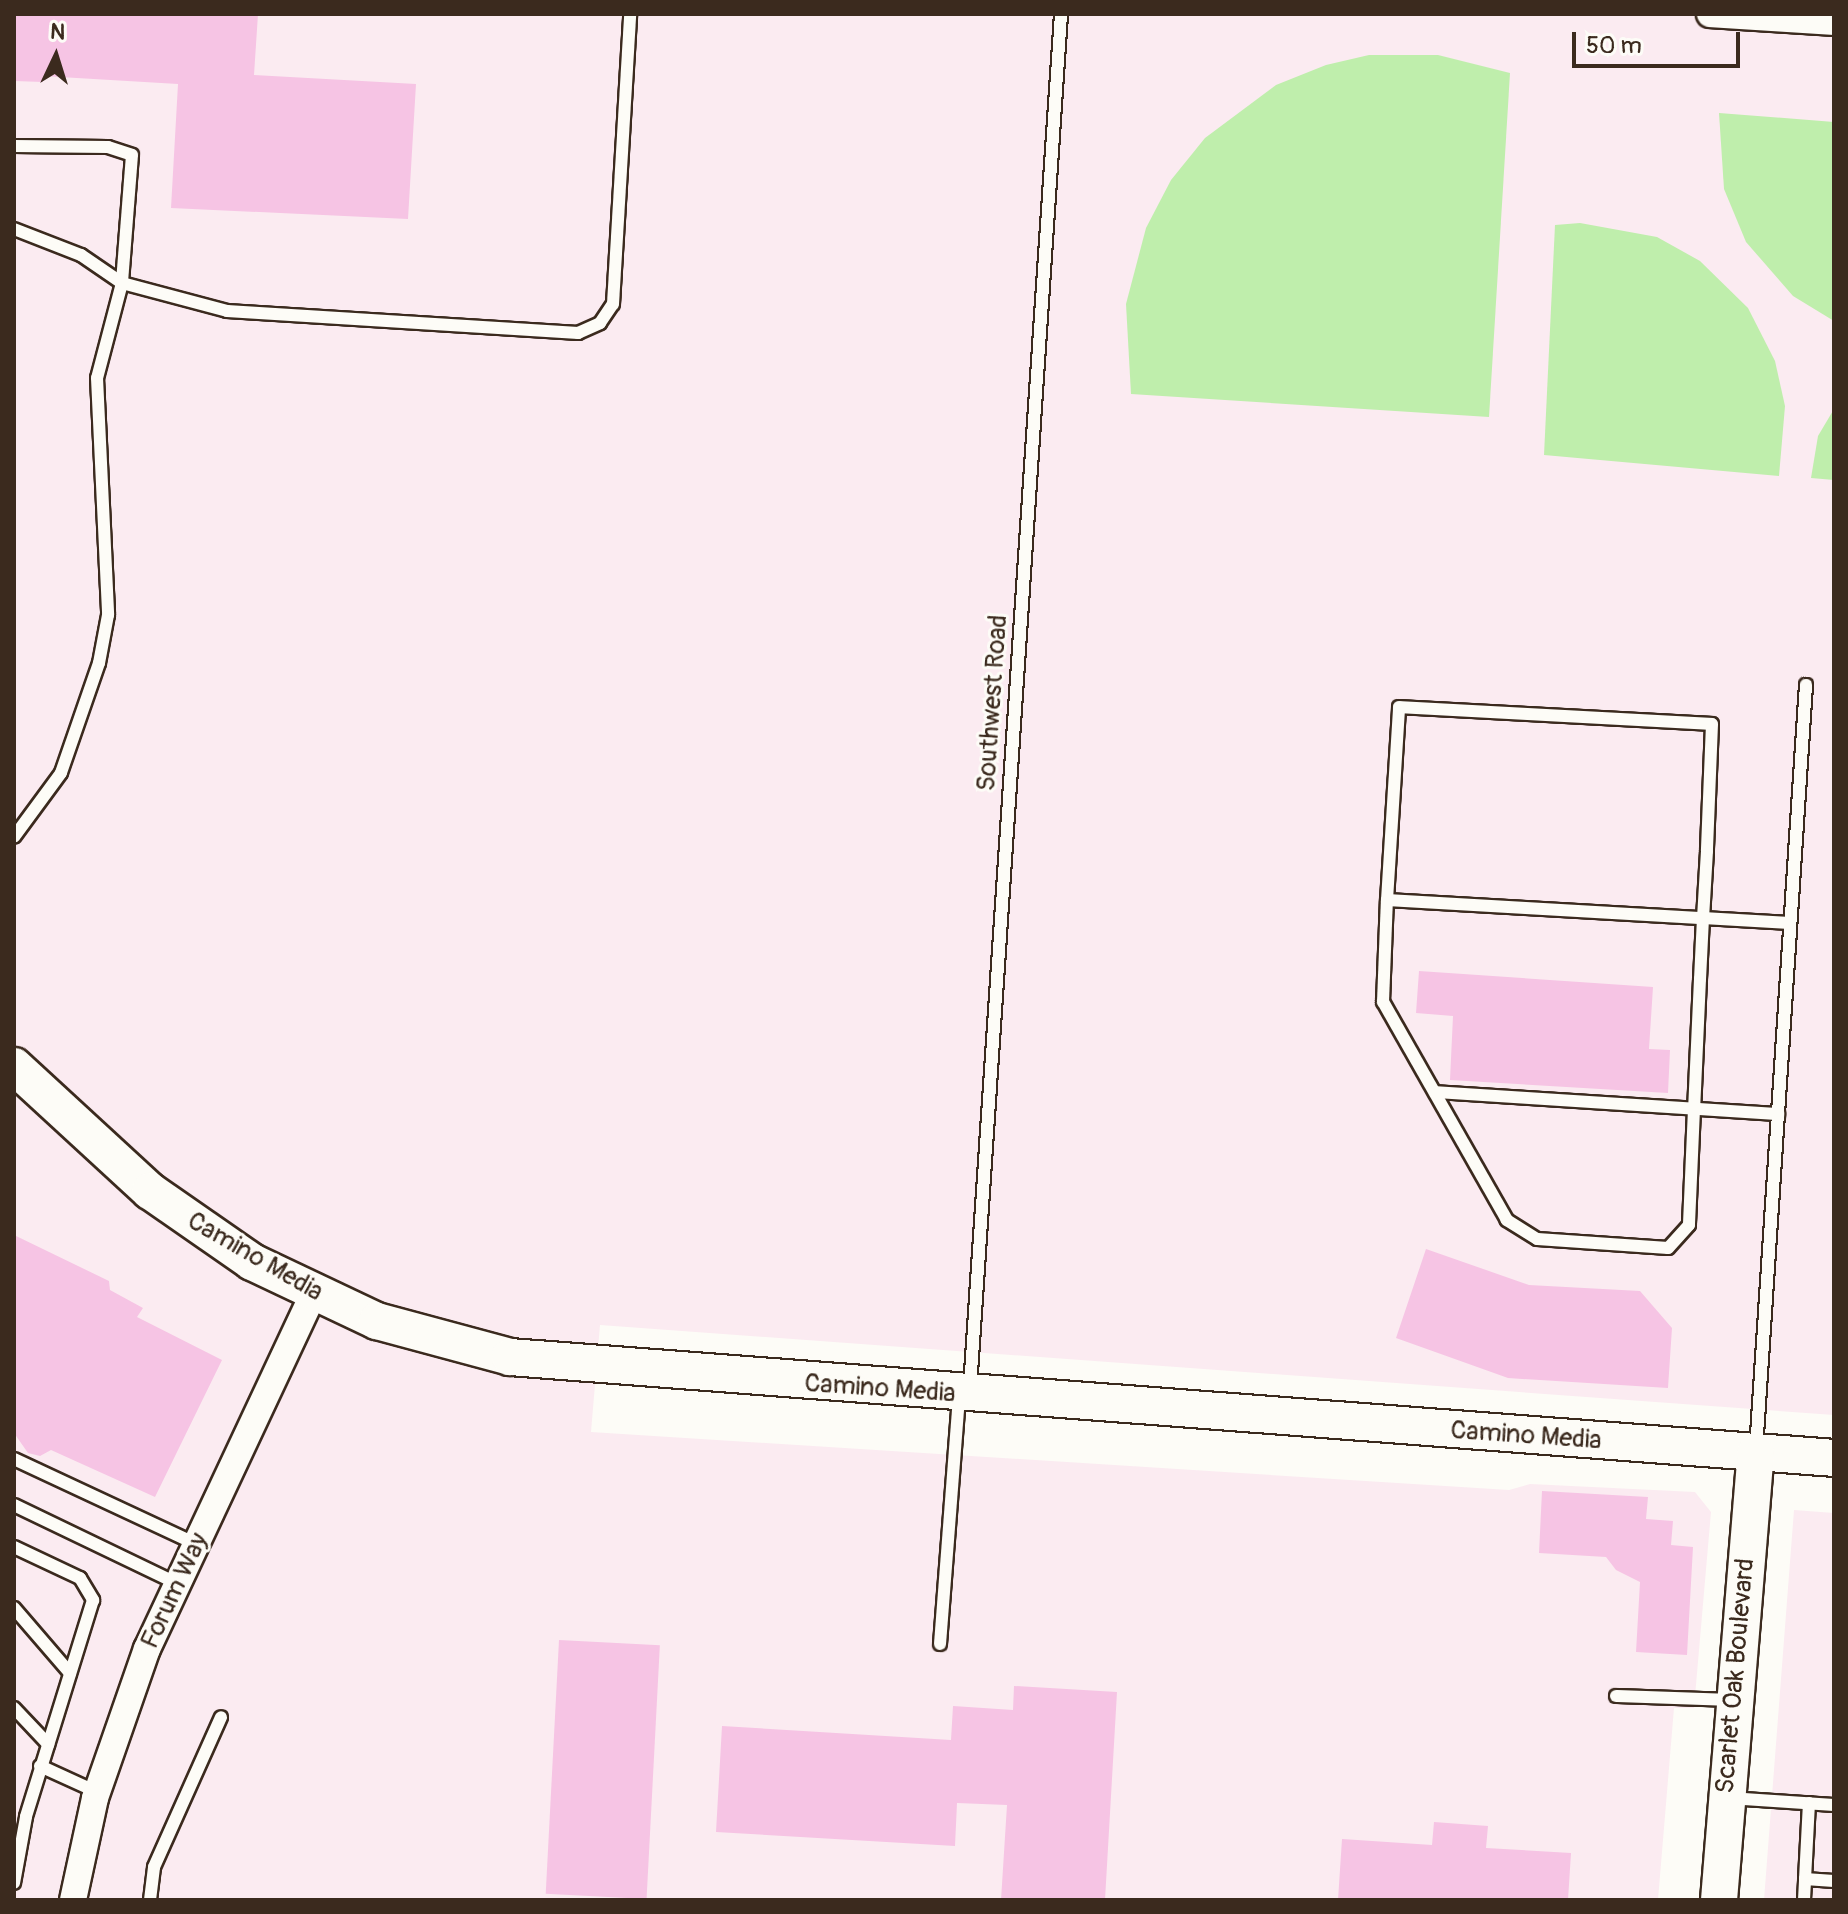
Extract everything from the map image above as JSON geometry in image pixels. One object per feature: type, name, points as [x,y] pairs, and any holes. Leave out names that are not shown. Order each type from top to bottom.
[{"type":"street","points":[[1710,14],[1834,22]]},
{"type":"street","name":"Camino Media","points":[[15,1070],[150,1191],[217,1240],[313,1295],[416,1334],[510,1357],[965,1395],[1834,1458]]},
{"type":"street","name":"Forum Way","points":[[73,1900],[97,1792],[119,1723],[196,1544],[313,1295]]},
{"type":"street","name":"Scarlet Oak Boulevard","points":[[1719,1900],[1756,1453]]},
{"type":"lane","points":[[14,229],[81,255],[122,283],[227,311],[578,333],[600,323],[613,304],[630,14]]},
{"type":"lane","name":"Southwest Road","points":[[940,1644],[965,1395],[1061,14]]},
{"type":"lane","points":[[14,146],[108,147],[132,155],[122,283],[97,378],[106,626],[61,773],[14,837]]},
{"type":"lane","points":[[1756,1453],[1806,685]]},
{"type":"lane","points":[[1399,707],[1712,724],[1703,918],[1689,1225],[1676,1243],[1668,1248],[1537,1239],[1507,1220],[1383,1002],[1399,707]]},
{"type":"lane","points":[[1387,900],[1790,923]]},
{"type":"lane","points":[[1435,1092],[1778,1114]]},
{"type":"lane","points":[[14,1459],[196,1544]]},
{"type":"lane","points":[[14,1505],[178,1584]]},
{"type":"lane","points":[[14,1547],[80,1578],[93,1600],[40,1766],[26,1817],[14,1883]]},
{"type":"lane","points":[[14,1608],[70,1673]]},
{"type":"lane","points":[[1616,1696],[1734,1700]]},
{"type":"lane","points":[[14,1708],[48,1744]]},
{"type":"lane","points":[[150,1900],[154,1867],[221,1717]]},
{"type":"lane","points":[[40,1766],[97,1792]]},
{"type":"lane","points":[[1726,1798],[1834,1805]]},
{"type":"lane","points":[[1804,1900],[1809,1803]]},
{"type":"lane","points":[[14,1805],[26,1817]]},
{"type":"lane","points":[[1805,1879],[1834,1881]]},
{"type":"shaded area","points":[[14,14],[1834,14],[1834,1415],[600,1325],[591,1432],[1509,1490],[1530,1484],[1695,1492],[1711,1512],[1694,1708],[1674,1708],[1658,1900],[14,1900]]},
{"type":"shaded area","points":[[1794,1510],[1834,1513],[1834,1900],[1764,1900]]},
{"type":"green space","points":[[1369,55],[1438,55],[1510,73],[1489,417],[1131,394],[1126,304],[1146,228],[1171,180],[1205,138],[1276,85],[1326,65]]},
{"type":"green space","points":[[1719,113],[1834,122],[1834,321],[1793,296],[1746,242],[1724,189]]},
{"type":"green space","points":[[1580,223],[1657,237],[1700,261],[1748,308],[1775,361],[1785,406],[1779,476],[1544,455],[1555,225]]},
{"type":"green space","points":[[1834,409],[1834,480],[1811,478],[1818,436]]},
{"type":"building","points":[[14,14],[258,14],[254,75],[416,84],[408,219],[171,208],[178,84],[43,76],[43,82],[14,81]]},
{"type":"building","points":[[1419,971],[1653,987],[1649,1049],[1670,1050],[1668,1093],[1450,1080],[1453,1016],[1416,1013]]},
{"type":"building","points":[[14,1235],[109,1281],[110,1290],[143,1308],[137,1317],[222,1360],[155,1497],[51,1450],[40,1456],[28,1453],[14,1433]]},
{"type":"building","points":[[1426,1249],[1529,1285],[1640,1291],[1672,1328],[1668,1388],[1508,1378],[1396,1338]]},
{"type":"building","points":[[1542,1491],[1648,1497],[1646,1519],[1673,1521],[1671,1545],[1693,1547],[1687,1655],[1636,1652],[1640,1582],[1616,1570],[1606,1557],[1539,1553]]},
{"type":"building","points":[[559,1640],[660,1645],[647,1899],[546,1894]]},
{"type":"building","points":[[1014,1686],[1117,1692],[1105,1900],[1001,1900],[1007,1805],[957,1803],[955,1846],[716,1832],[722,1726],[951,1740],[953,1706],[1013,1710]]},
{"type":"building","points":[[1434,1822],[1488,1826],[1486,1848],[1571,1853],[1568,1900],[1338,1900],[1342,1839],[1432,1845]]}]
